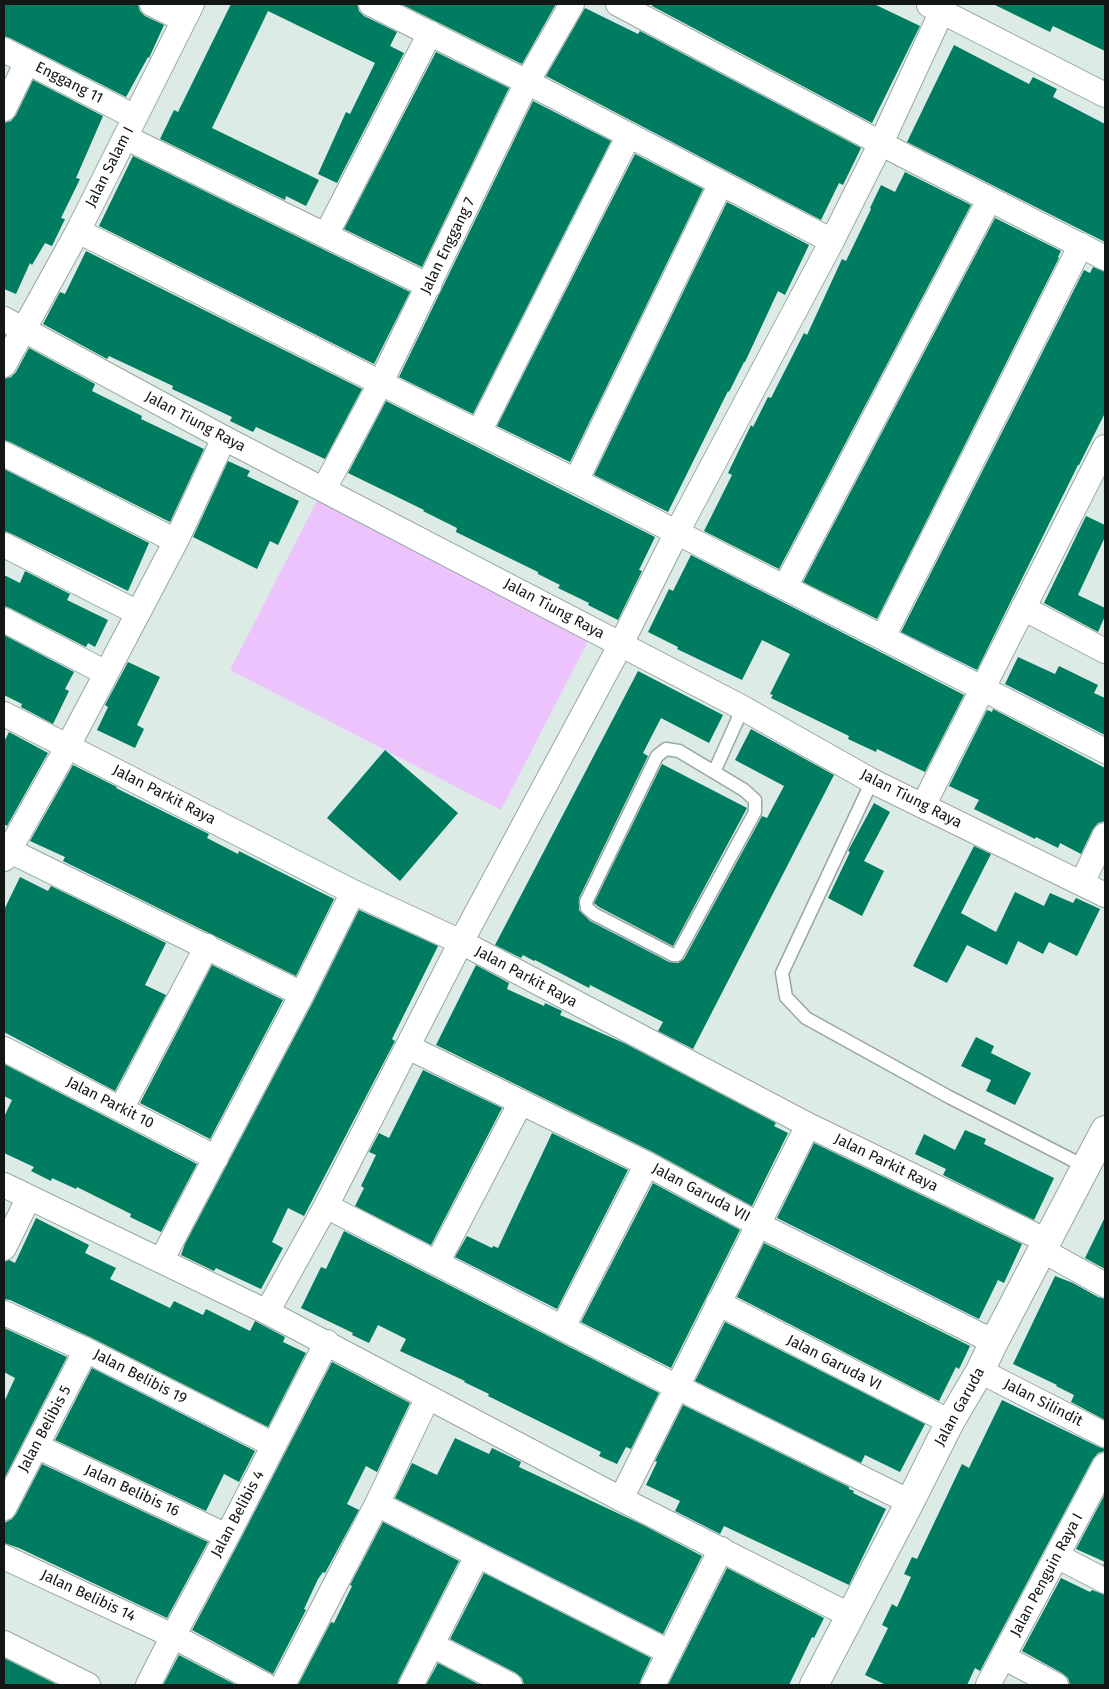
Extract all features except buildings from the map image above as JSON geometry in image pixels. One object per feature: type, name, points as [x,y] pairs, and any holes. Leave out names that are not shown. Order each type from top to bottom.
[{"type":"street","points":[[152,4],[188,12]]},
{"type":"street","points":[[371,4],[527,82],[832,241]]},
{"type":"street","name":"Jalan Enggang 7","points":[[324,489],[381,382],[527,82],[572,4]]},
{"type":"street","points":[[618,4],[989,200],[1105,258]]},
{"type":"street","points":[[267,1312],[326,1206],[461,942],[621,644],[676,532],[832,241],[881,143],[935,8],[1105,95]]},
{"type":"street","name":"Jalan Salam I","points":[[4,365],[13,324],[78,230],[188,12]]},
{"type":"street","points":[[326,236],[430,33]]},
{"type":"street","name":"Enggang 11","points":[[4,50],[27,62],[130,127],[326,236],[428,286]]},
{"type":"street","points":[[4,109],[27,62]]},
{"type":"street","points":[[479,432],[629,135]]},
{"type":"street","points":[[576,481],[720,183]]},
{"type":"street","points":[[785,587],[989,200]]},
{"type":"street","points":[[78,230],[983,687],[1105,751]]},
{"type":"street","points":[[883,637],[1081,245]]},
{"type":"street","name":"Jalan Tiung Raya","points":[[13,324],[224,438],[741,707],[872,781],[1105,895]]},
{"type":"street","points":[[224,438],[176,541],[68,746],[5,852],[207,946],[302,994]]},
{"type":"street","points":[[924,806],[1105,447]]},
{"type":"street","points":[[4,454],[176,541]]},
{"type":"street","points":[[4,545],[138,613]]},
{"type":"street","points":[[1023,608],[1105,651]]},
{"type":"street","points":[[4,620],[106,673]]},
{"type":"street","name":"Jalan Parkit Raya","points":[[4,714],[353,892],[461,942],[808,1125],[1045,1246],[1105,1285]]},
{"type":"street","points":[[1082,883],[1105,835]]},
{"type":"street","points":[[162,1261],[302,994],[353,892]]},
{"type":"street","points":[[121,1109],[207,946]]},
{"type":"street","name":"Jalan Garuda VII","points":[[408,1047],[647,1164],[757,1224],[994,1342]]},
{"type":"street","name":"Jalan Parkit 10","points":[[4,1050],[216,1158]]},
{"type":"street","points":[[437,1263],[521,1102]]},
{"type":"street","points":[[621,1498],[808,1125]]},
{"type":"street","name":"Jalan Garuda","points":[[814,1685],[950,1422],[980,1371],[1105,1130]]},
{"type":"street","points":[[563,1327],[647,1164]]},
{"type":"street","points":[[4,1185],[267,1312],[621,1498],[850,1615]]},
{"type":"street","points":[[4,1248],[29,1197]]},
{"type":"street","points":[[326,1206],[677,1387],[910,1502]]},
{"type":"street","name":"Jalan Garuda VI","points":[[718,1303],[950,1422]]},
{"type":"street","name":"Jalan Belibis 19","points":[[4,1314],[86,1350],[274,1446]]},
{"type":"street","name":"Jalan Belibis 4","points":[[148,1685],[274,1446],[326,1342]]},
{"type":"street","name":"Jalan Belibis 5","points":[[4,1508],[86,1350]]},
{"type":"street","name":"Jalan Silindit","points":[[980,1371],[1105,1435]]},
{"type":"street","points":[[284,1685],[378,1504],[428,1397]]},
{"type":"street","name":"Jalan Belibis 16","points":[[36,1446],[227,1536]]},
{"type":"street","name":"Jalan Penguin Raya I","points":[[988,1685],[1105,1465]]},
{"type":"street","points":[[378,1504],[669,1652]]},
{"type":"street","points":[[653,1685],[721,1549]]},
{"type":"street","points":[[411,1685],[477,1556]]},
{"type":"street","points":[[1057,1556],[1105,1581]]},
{"type":"street","name":"Jalan Belibis 14","points":[[4,1557],[173,1636],[264,1685]]},
{"type":"street","points":[[4,1643],[88,1685]]},
{"type":"street","points":[[432,1645],[510,1685]]},
{"type":"street","points":[[1003,1657],[1056,1685]]},
{"type":"lane","points":[[714,772],[737,722],[741,707]]},
{"type":"lane","points":[[666,749],[678,750],[714,772],[744,790],[755,800],[755,812],[680,953],[673,955],[594,914],[587,908],[586,902],[657,756],[666,749]]},
{"type":"lane","points":[[872,781],[782,973],[786,998],[806,1018],[949,1096],[1086,1166]]},
{"type":"shaded area","points":[[318,499],[589,639],[501,810],[230,670]]}]
